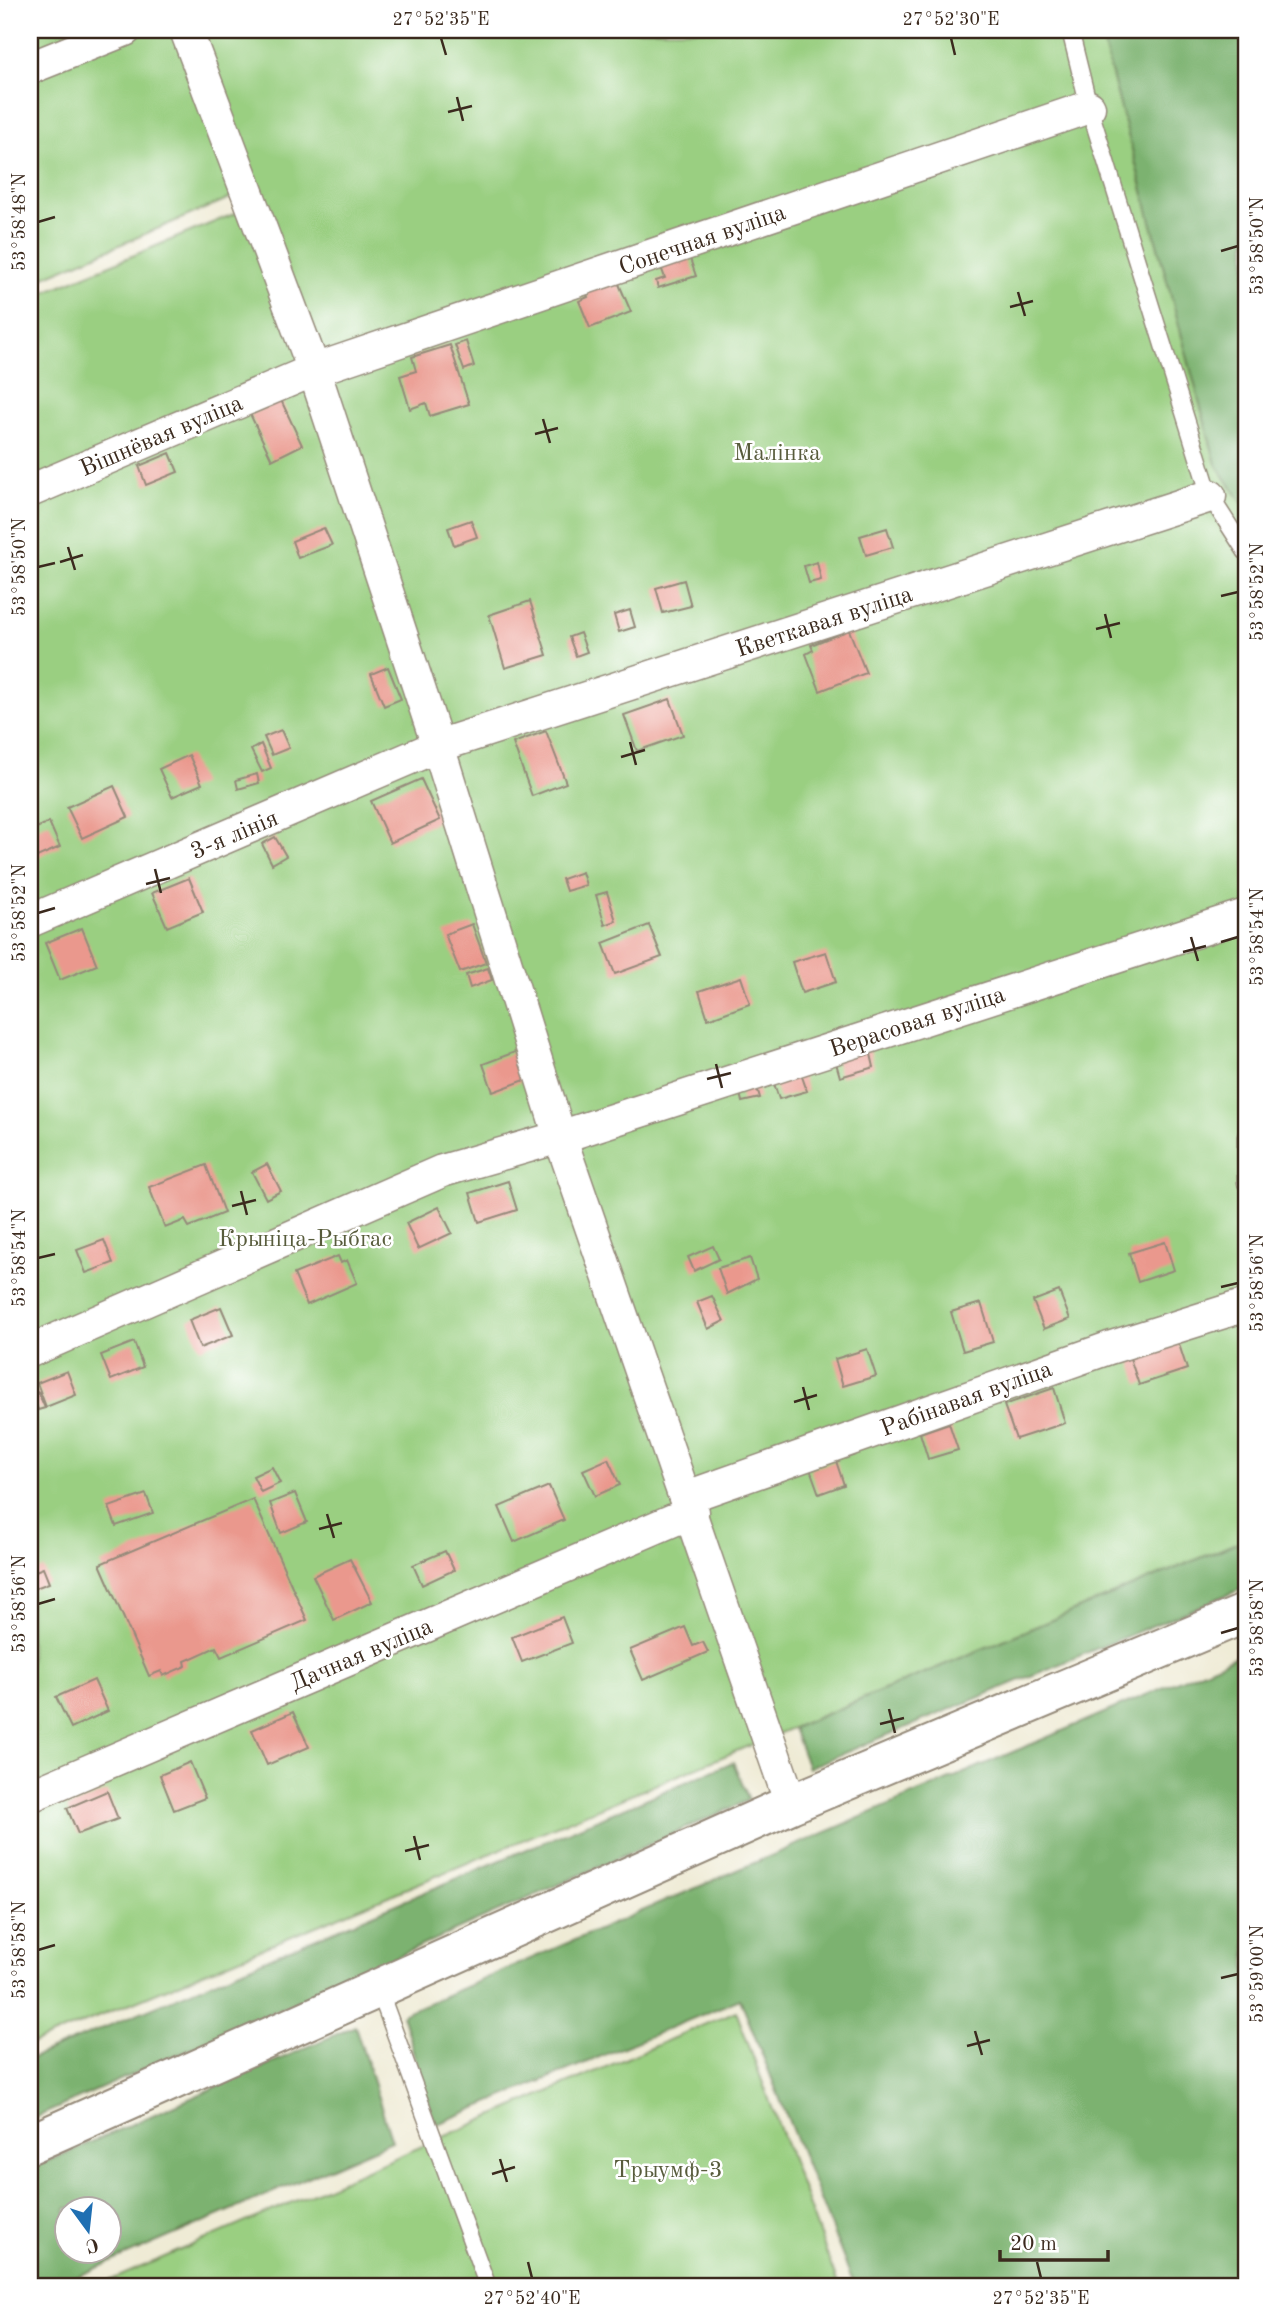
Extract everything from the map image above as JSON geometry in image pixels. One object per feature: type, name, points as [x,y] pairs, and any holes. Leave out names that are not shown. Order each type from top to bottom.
[{"type":"street","points":[[30,68],[125,30]]},
{"type":"street","points":[[186,30],[303,375],[574,1132],[689,1505],[791,1804]]},
{"type":"street","name":"Сонечная вуліца","points":[[303,375],[1089,107]]},
{"type":"street","name":"Вішнёвая вуліца","points":[[30,491],[303,375]]},
{"type":"street","name":"Кветкавая вуліца","points":[[438,746],[1210,496]]},
{"type":"street","name":"3-я лінія","points":[[30,921],[438,746]]},
{"type":"street","name":"Верасовая вуліца","points":[[30,1351],[442,1171],[574,1132],[1246,915]]},
{"type":"street","name":"Рабінавая вуліца","points":[[689,1505],[1109,1348],[1246,1305]]},
{"type":"street","name":"Дачная вуліца","points":[[30,1796],[689,1505]]},
{"type":"street","points":[[30,2144],[791,1804],[1246,1613]]},
{"type":"lane","points":[[1070,30],[1089,107],[1210,496],[1246,552]]},
{"type":"lane","points":[[1246,1136],[1246,1182]]},
{"type":"lane","points":[[378,1987],[488,2287]]},
{"type":"green space","points":[[30,30],[184,30],[237,195],[30,283]]},
{"type":"green space","name":"Малінка","points":[[189,30],[1100,30],[1216,463],[1246,508],[1246,1539],[30,2045],[30,298],[251,207]]},
{"type":"green space","points":[[1100,30],[1246,30],[1246,508],[1216,464]]},
{"type":"green space","points":[[1246,1539],[1246,1587],[808,1768],[793,1728]]},
{"type":"green space","points":[[1246,1652],[1246,2287],[855,2287],[740,1999],[435,2125],[402,2014]]},
{"type":"green space","points":[[733,1762],[749,1800],[30,2120],[30,2059]]},
{"type":"green space","name":"Трыумф-3","points":[[736,2011],[839,2287],[95,2287]]},
{"type":"green space","points":[[355,2026],[392,2141],[122,2257],[122,2194],[52,2194],[52,2264],[106,2264],[53,2287],[30,2287],[30,2169]]},
{"type":"building","points":[[688,253],[696,276],[658,288],[656,281],[665,278],[659,262]]},
{"type":"building","points":[[616,277],[631,312],[590,328],[579,301],[588,297],[585,290]]},
{"type":"building","points":[[466,341],[474,366],[464,370],[455,345]]},
{"type":"building","points":[[450,345],[469,404],[430,416],[426,403],[410,409],[400,376],[416,371],[412,357]]},
{"type":"building","points":[[281,400],[302,445],[272,460],[250,414]]},
{"type":"building","points":[[170,453],[178,472],[146,485],[139,466]]},
{"type":"building","points":[[471,520],[477,537],[454,545],[448,528]]},
{"type":"building","points":[[324,528],[332,545],[298,558],[292,541]]},
{"type":"building","points":[[887,528],[893,547],[866,555],[860,536]]},
{"type":"building","points":[[817,562],[821,580],[809,583],[804,566]]},
{"type":"building","points":[[684,580],[691,606],[663,613],[656,588]]},
{"type":"building","points":[[530,601],[547,655],[505,668],[489,615]]},
{"type":"building","points":[[630,610],[635,627],[619,632],[614,615]]},
{"type":"building","points":[[849,630],[866,673],[820,691],[806,654],[813,650],[811,645]]},
{"type":"building","points":[[580,633],[587,652],[576,656],[569,637]]},
{"type":"building","points":[[388,667],[401,699],[384,706],[371,674]]},
{"type":"building","points":[[670,699],[683,735],[637,751],[624,715]]},
{"type":"building","points":[[281,730],[289,748],[272,755],[264,737]]},
{"type":"building","points":[[546,731],[566,783],[532,796],[513,743]]},
{"type":"building","points":[[261,744],[271,768],[262,772],[251,750]]},
{"type":"building","points":[[189,755],[202,784],[172,797],[159,769]]},
{"type":"building","points":[[257,774],[259,783],[238,789],[236,780]]},
{"type":"building","points":[[421,779],[440,820],[390,843],[371,801]]},
{"type":"building","points":[[114,786],[128,817],[82,838],[67,807]]},
{"type":"building","points":[[49,822],[60,847],[30,860],[30,831]]},
{"type":"building","points":[[275,837],[286,856],[272,864],[262,844]]},
{"type":"building","points":[[582,872],[586,885],[566,891],[562,879]]},
{"type":"building","points":[[189,878],[203,912],[167,927],[152,893]]},
{"type":"building","points":[[607,892],[616,921],[605,925],[596,895]]},
{"type":"building","points":[[472,924],[486,963],[460,972],[445,934]]},
{"type":"building","points":[[649,925],[662,957],[615,974],[603,943]]},
{"type":"building","points":[[82,928],[97,965],[60,980],[45,943]]},
{"type":"building","points":[[826,952],[836,982],[802,993],[792,962]]},
{"type":"building","points":[[488,968],[492,980],[470,988],[466,975]]},
{"type":"building","points":[[741,977],[750,1004],[708,1019],[699,991]]},
{"type":"building","points":[[523,1049],[533,1077],[493,1092],[483,1064]]},
{"type":"building","points":[[870,1050],[874,1067],[840,1077],[834,1056]]},
{"type":"building","points":[[798,1065],[807,1091],[779,1099],[771,1074]]},
{"type":"building","points":[[755,1080],[760,1098],[742,1102],[738,1084]]},
{"type":"building","points":[[267,1164],[281,1191],[266,1199],[252,1172]]},
{"type":"building","points":[[206,1165],[224,1213],[189,1227],[185,1220],[165,1228],[149,1187]]},
{"type":"building","points":[[508,1181],[517,1210],[479,1222],[470,1193]]},
{"type":"building","points":[[439,1207],[452,1233],[418,1249],[406,1223]]},
{"type":"building","points":[[104,1240],[113,1263],[86,1273],[77,1250]]},
{"type":"building","points":[[1165,1242],[1174,1270],[1138,1282],[1129,1253]]},
{"type":"building","points":[[713,1246],[719,1259],[694,1271],[688,1257]]},
{"type":"building","points":[[338,1256],[341,1263],[347,1260],[357,1283],[307,1305],[294,1274]]},
{"type":"building","points":[[750,1258],[757,1279],[727,1294],[718,1268]]},
{"type":"building","points":[[1059,1291],[1070,1319],[1044,1329],[1033,1301]]},
{"type":"building","points":[[712,1296],[724,1321],[708,1329],[697,1302]]},
{"type":"building","points":[[981,1303],[993,1342],[963,1351],[951,1312]]},
{"type":"building","points":[[221,1307],[233,1335],[200,1348],[189,1320]]},
{"type":"building","points":[[1177,1338],[1187,1369],[1139,1385],[1129,1355]]},
{"type":"building","points":[[134,1342],[143,1367],[111,1380],[101,1355]]},
{"type":"building","points":[[867,1349],[876,1376],[843,1386],[835,1359]]},
{"type":"building","points":[[67,1371],[76,1395],[46,1407],[37,1383]]},
{"type":"building","points":[[1054,1388],[1065,1423],[1016,1439],[1004,1405]]},
{"type":"building","points":[[38,1392],[45,1408],[38,1410],[32,1395]]},
{"type":"building","points":[[949,1423],[958,1450],[928,1459],[920,1433]]},
{"type":"building","points":[[608,1459],[620,1485],[595,1496],[583,1470]]},
{"type":"building","points":[[836,1461],[844,1485],[819,1494],[810,1469]]},
{"type":"building","points":[[272,1467],[280,1483],[261,1492],[253,1476]]},
{"type":"building","points":[[549,1486],[564,1520],[514,1542],[499,1507]]},
{"type":"building","points":[[295,1493],[307,1522],[281,1533],[270,1503]]},
{"type":"building","points":[[146,1494],[153,1513],[116,1526],[109,1507]]},
{"type":"building","points":[[253,1499],[307,1620],[221,1657],[216,1647],[185,1661],[186,1666],[163,1676],[161,1671],[149,1676],[100,1564]]},
{"type":"building","points":[[445,1551],[454,1570],[422,1585],[413,1565]]},
{"type":"building","points":[[350,1559],[372,1602],[334,1620],[313,1576]]},
{"type":"building","points":[[43,1568],[49,1583],[30,1590],[30,1573]]},
{"type":"building","points":[[562,1617],[572,1643],[522,1662],[512,1637]]},
{"type":"building","points":[[685,1627],[693,1646],[703,1642],[708,1652],[643,1680],[630,1650]]},
{"type":"building","points":[[94,1680],[108,1711],[71,1728],[56,1697]]},
{"type":"building","points":[[293,1712],[309,1747],[267,1765],[252,1730]]},
{"type":"building","points":[[190,1762],[205,1798],[174,1810],[160,1775]]},
{"type":"building","points":[[107,1791],[118,1819],[78,1834],[67,1808]]},
{"type":"park label","name":"Крыніца-Рыбгас","points":[[305,1238]]}]
